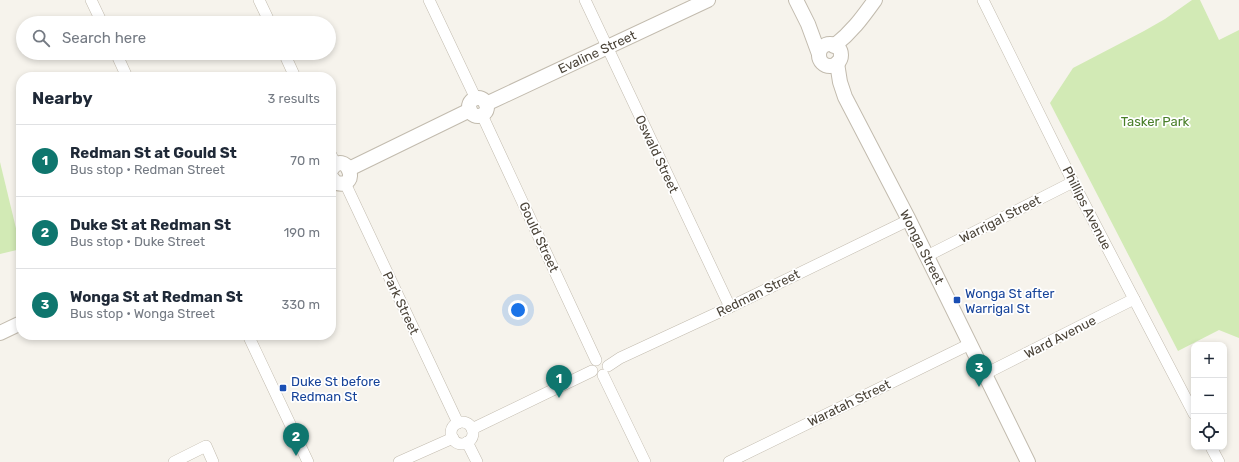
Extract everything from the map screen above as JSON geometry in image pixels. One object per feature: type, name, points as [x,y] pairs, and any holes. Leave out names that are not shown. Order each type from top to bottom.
[{"type":"street","points":[[91,0],[99,16]]},
{"type":"street","points":[[259,0],[267,16]]},
{"type":"street","name":"Gould Street","points":[[429,0],[596,360],[603,360],[606,362],[601,371]]},
{"type":"street","name":"Oswald Street","points":[[585,0],[730,307]]},
{"type":"street","name":"Evaline Street","points":[[336,170],[342,164],[348,166],[349,169],[708,0]]},
{"type":"street","name":"Wonga Street","points":[[796,0],[808,24],[830,55],[836,87],[845,98],[909,220],[1028,462]]},
{"type":"street","points":[[830,55],[861,20],[875,0]]},
{"type":"street","name":"Phillips Avenue","points":[[983,0],[1073,182],[1191,408]]},
{"type":"street","points":[[119,60],[125,72]]},
{"type":"street","points":[[287,60],[293,72]]},
{"type":"street","name":"Park Street","points":[[336,176],[458,423]]},
{"type":"street","name":"Warrigal Street","points":[[927,256],[1073,182]]},
{"type":"street","name":"Redman Street","points":[[472,428],[601,371],[620,358],[730,307],[909,220]]},
{"type":"street","name":"Ward Avenue","points":[[985,374],[1134,299]]},
{"type":"street","points":[[0,333],[16,325]]},
{"type":"street","points":[[250,340],[308,462]]},
{"type":"street","name":"Waratah Street","points":[[729,462],[970,344]]},
{"type":"street","points":[[601,371],[645,462]]},
{"type":"street","points":[[458,423],[468,424],[472,428],[472,437],[464,444],[457,443],[453,438],[452,431],[458,423]]},
{"type":"street","points":[[399,462],[453,438]]},
{"type":"street","points":[[467,442],[477,462]]},
{"type":"street","points":[[174,462],[206,446],[213,462]]},
{"type":"street","points":[[1213,450],[1219,462]]},
{"type":"green space","name":"Tasker Park","points":[[1192,0],[1200,0],[1219,40],[1239,30],[1239,338],[1219,330],[1196,342],[1191,342],[1191,344],[1178,351],[1050,103],[1073,68],[1165,19]]},
{"type":"green space","points":[[0,162],[16,228],[16,250],[0,254]]},
{"type":"place","name":"Wonga St after Warrigal St","points":[[957,300]]},
{"type":"place","name":"Wonga St at Redman St","points":[[979,387]]},
{"type":"place","name":"Duke St before Redman St","points":[[283,388]]},
{"type":"place","name":"Redman St at Gould St","points":[[559,398]]},
{"type":"place","name":"Duke St at Redman St","points":[[296,456]]}]
